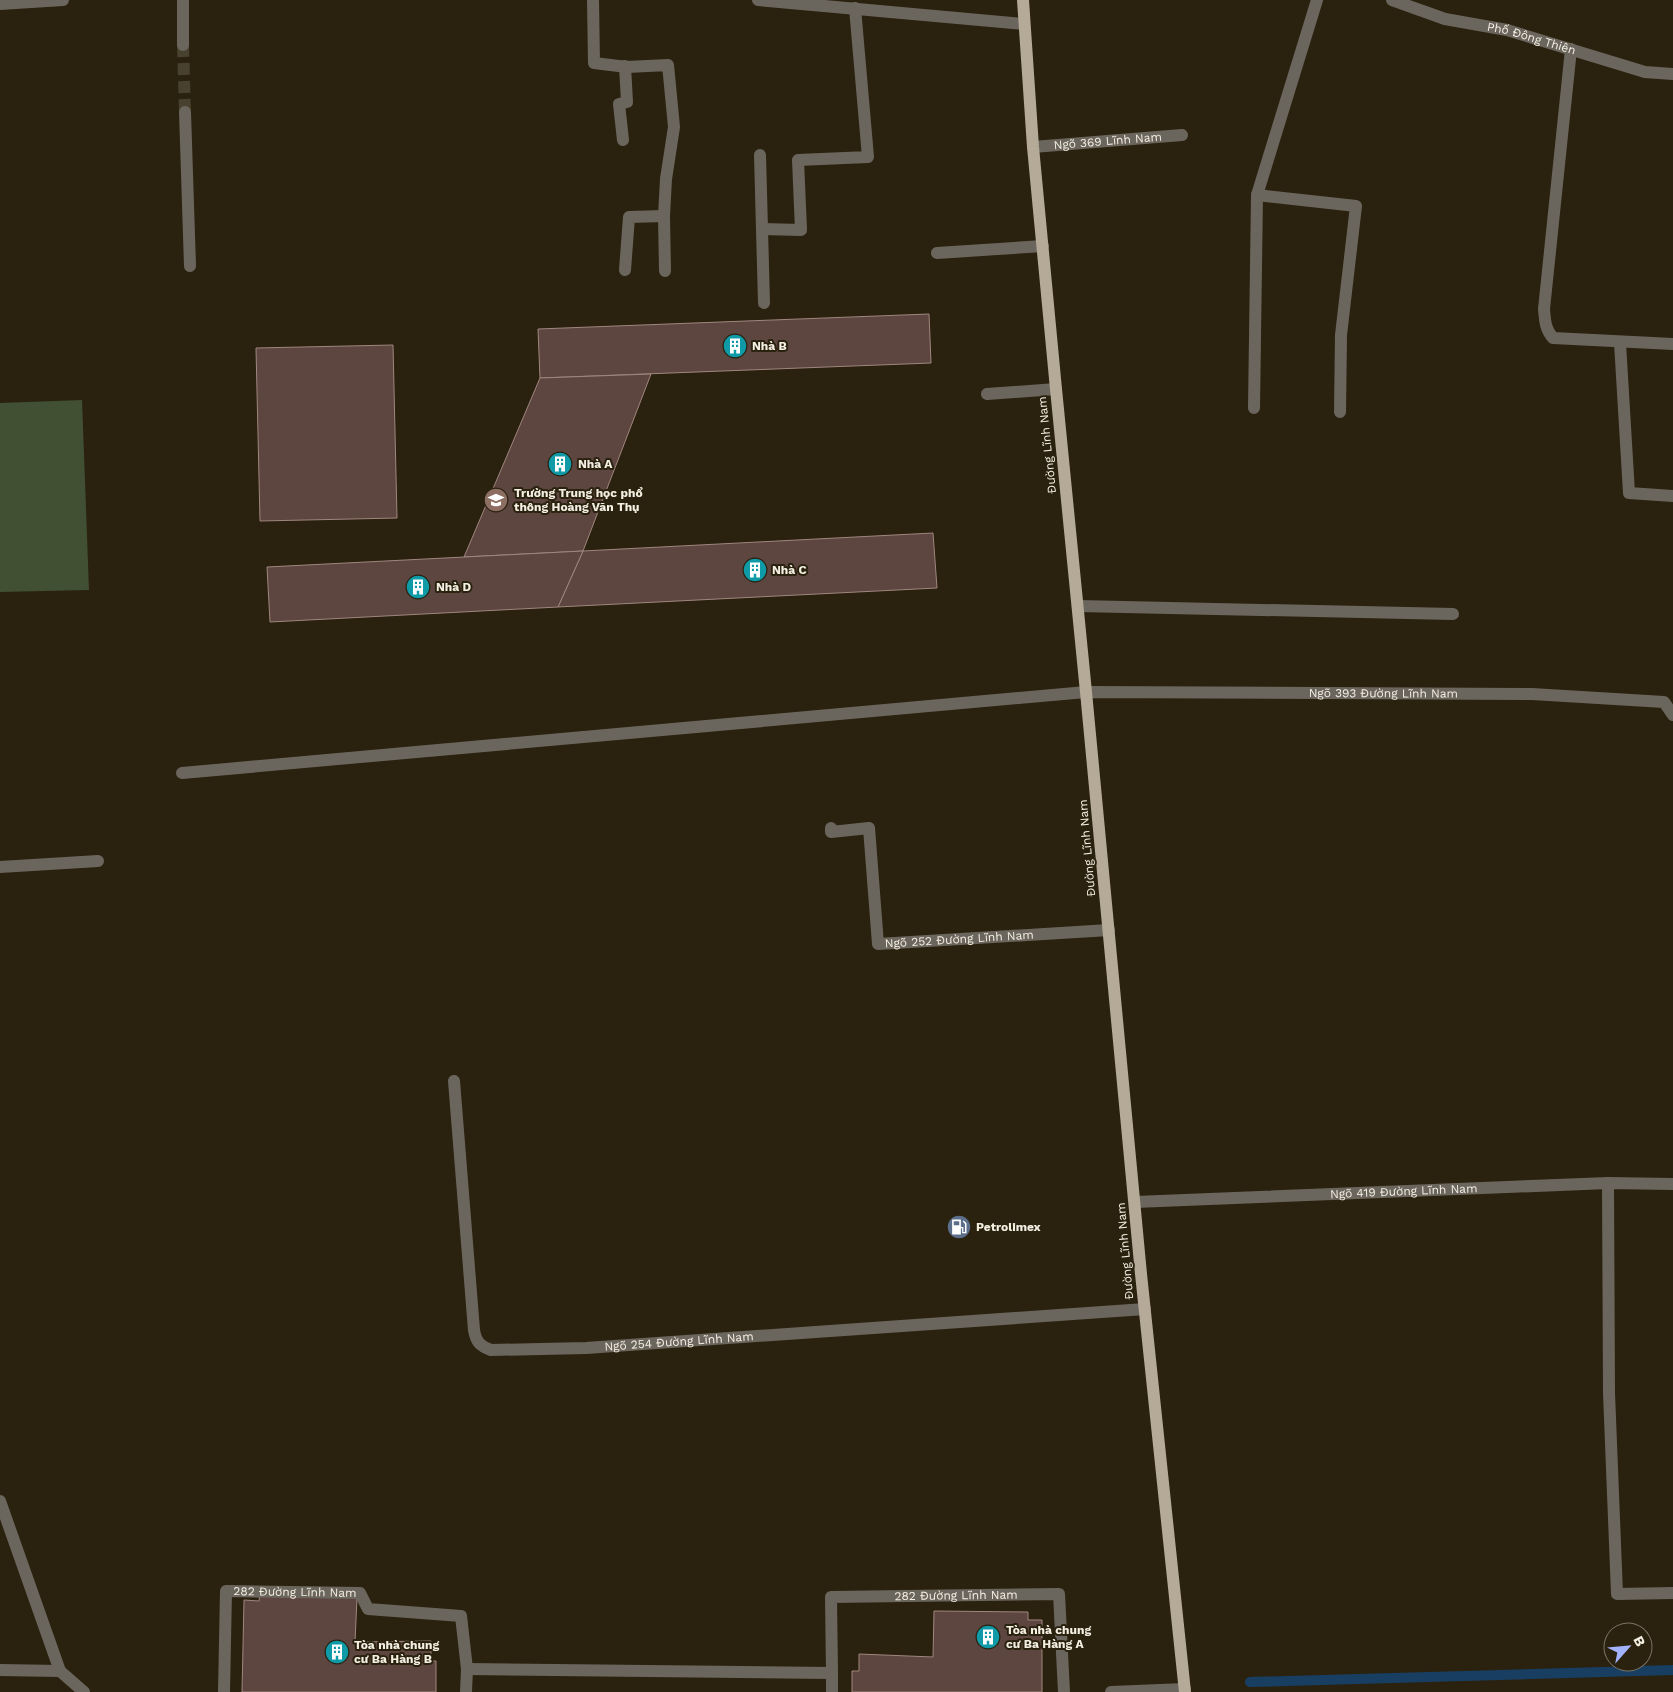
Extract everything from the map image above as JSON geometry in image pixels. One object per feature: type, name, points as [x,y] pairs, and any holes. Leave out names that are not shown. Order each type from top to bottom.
[{"type":"main road","name":"Đường Lĩnh Nam","points":[[1022,0],[1042,246],[1145,1309],[1185,1691]]},
{"type":"street","points":[[0,4],[63,0]]},
{"type":"street","points":[[183,0],[183,45]]},
{"type":"street","points":[[593,0],[594,63],[626,66],[668,66],[674,126],[666,179],[664,216],[665,271]]},
{"type":"street","points":[[758,0],[1024,24]]},
{"type":"street","points":[[1254,408],[1257,194],[1317,0]]},
{"type":"street","name":"Phố Đông Thiên","points":[[1392,0],[1445,19],[1507,30],[1645,72],[1673,74]]},
{"type":"street","points":[[763,229],[801,230],[798,160],[868,157],[855,8]]},
{"type":"street","points":[[1571,49],[1544,309],[1545,324],[1553,338],[1620,343],[1673,344]]},
{"type":"street","points":[[623,140],[619,104],[627,102],[626,66]]},
{"type":"street","points":[[185,112],[190,266]]},
{"type":"street","name":"Ngõ 369 Lĩnh Nam","points":[[1033,147],[1182,135]]},
{"type":"street","points":[[760,155],[764,303]]},
{"type":"street","points":[[1257,194],[1356,206],[1341,335],[1340,412]]},
{"type":"street","points":[[624,270],[630,217],[664,216]]},
{"type":"street","points":[[937,253],[1042,246]]},
{"type":"street","points":[[1620,343],[1629,493],[1673,496]]},
{"type":"street","points":[[987,394],[1056,389]]},
{"type":"street","points":[[1078,606],[1452,614]]},
{"type":"street","points":[[182,773],[1086,692]]},
{"type":"street","name":"Ngõ 393 Đường Lĩnh Nam","points":[[1086,692],[1532,694],[1664,702],[1673,715]]},
{"type":"street","name":"Ngõ 252 Đường Lĩnh Nam","points":[[831,828],[831,832],[869,828],[878,944],[1109,930]]},
{"type":"street","points":[[0,867],[98,861]]},
{"type":"street","name":"Ngõ 254 Đường Lĩnh Nam","points":[[454,1082],[474,1330],[476,1340],[482,1347],[491,1350],[586,1348],[1145,1309]]},
{"type":"street","points":[[1608,1183],[1609,1392],[1617,1594],[1673,1593]]},
{"type":"street","name":"Ngõ 419 Đường Lĩnh Nam","points":[[1135,1202],[1608,1183],[1673,1184]]},
{"type":"street","points":[[0,1501],[60,1671],[84,1692]]},
{"type":"street","name":"282 Đường Lĩnh Nam","points":[[224,1692],[226,1591],[360,1592],[368,1609],[461,1616],[467,1669],[466,1692]]},
{"type":"street","name":"282 Đường Lĩnh Nam","points":[[832,1692],[831,1597],[1059,1594],[1064,1692]]},
{"type":"street","points":[[467,1669],[832,1673]]},
{"type":"street","points":[[0,1670],[60,1671]]},
{"type":"street","points":[[1111,1692],[1185,1691]]},
{"type":"green space","points":[[82,400],[89,590],[0,592],[0,403]]},
{"type":"building","name":"Nhà B","points":[[929,314],[931,363],[540,378],[538,329]]},
{"type":"building","points":[[393,345],[397,518],[260,521],[256,348]]},
{"type":"building","name":"Nhà A","points":[[651,374],[583,551],[464,557],[540,378]]},
{"type":"building","name":"Nhà C","points":[[933,533],[937,588],[558,607],[583,551]]},
{"type":"building","name":"Nhà D","points":[[583,551],[558,607],[270,622],[267,567]]},
{"type":"building","name":"Tòa nhà chung cư Ba Hàng B","points":[[260,1594],[357,1598],[355,1642],[431,1641],[431,1661],[436,1661],[436,1692],[242,1692],[244,1600],[259,1601]]},
{"type":"building","name":"Tòa nhà chung cư Ba Hàng A","points":[[934,1611],[1028,1612],[1028,1620],[1042,1620],[1042,1692],[852,1692],[852,1671],[859,1671],[859,1654],[933,1657]]},
{"type":"waterway","points":[[1250,1682],[1673,1670]]},
{"type":"tunnel","points":[[183,45],[185,112]]},
{"type":"place","name":"Nhà B","points":[[735,346]]},
{"type":"place","name":"Nhà A","points":[[560,464]]},
{"type":"place","name":"Trường Trung học phổ thông Hoàng Văn Thụ","points":[[496,500]]},
{"type":"place","name":"Nhà C","points":[[755,570]]},
{"type":"place","name":"Nhà D","points":[[418,587]]},
{"type":"place","name":"Petrolimex","points":[[959,1227]]},
{"type":"place","name":"Tòa nhà chung cư Ba Hàng A","points":[[988,1637]]},
{"type":"place","name":"Tòa nhà chung cư Ba Hàng B","points":[[337,1652]]}]
